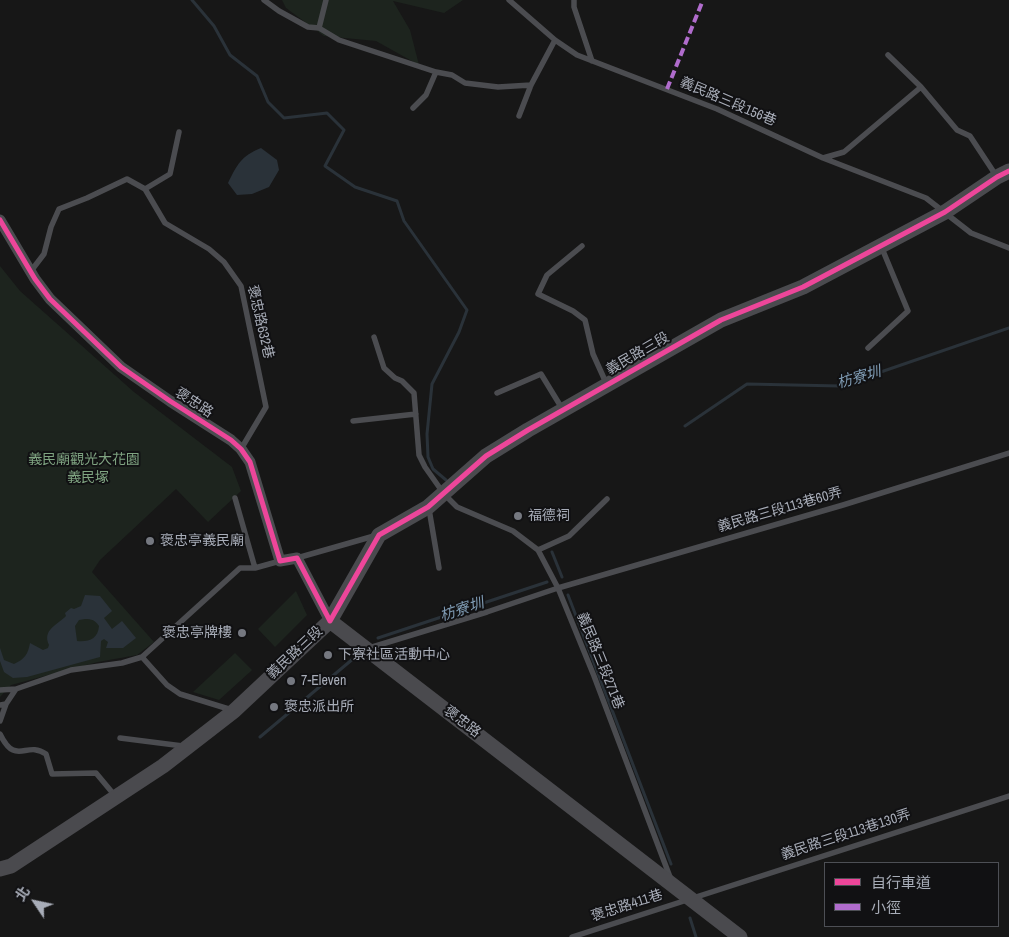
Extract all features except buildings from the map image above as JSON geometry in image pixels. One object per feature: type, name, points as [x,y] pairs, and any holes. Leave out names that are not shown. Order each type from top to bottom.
[{"type":"main road","name":"義民路三段","points":[[0,869],[11,866],[163,766],[234,711],[330,621],[378,535],[428,507],[486,456],[721,320],[803,287],[945,212],[1003,174]]},
{"type":"main road","name":"褒忠路","points":[[330,621],[740,937]]},
{"type":"street","name":"褒忠路","points":[[0,220],[50,299],[122,367],[170,402],[231,440],[241,449],[250,462],[280,561]]},
{"type":"street","name":"褒忠路","points":[[297,558],[330,621]]},
{"type":"street","points":[[280,561],[297,558]]},
{"type":"lane","points":[[264,0],[295,21],[308,27],[319,28],[339,40],[452,76],[465,83],[498,87],[531,85]]},
{"type":"lane","points":[[319,28],[326,0]]},
{"type":"lane","name":"義民路三段156巷","points":[[509,0],[555,40],[577,55],[717,109],[823,158],[926,198],[971,233],[1009,248]]},
{"type":"lane","points":[[574,0],[576,14],[592,61]]},
{"type":"lane","points":[[519,116],[531,85],[555,40]]},
{"type":"lane","points":[[888,55],[922,87],[957,130],[970,136],[1003,174]]},
{"type":"lane","points":[[413,108],[426,95],[436,72]]},
{"type":"lane","points":[[823,158],[844,152],[922,87]]},
{"type":"lane","points":[[31,271],[44,254],[59,209],[87,198],[127,178],[145,189],[170,174],[179,132]]},
{"type":"lane","name":"褒忠路632巷","points":[[145,189],[165,223],[209,249],[224,262],[241,286],[266,407],[241,449]]},
{"type":"lane","points":[[582,246],[546,275],[538,294],[573,311],[585,320],[593,354],[607,385]]},
{"type":"lane","points":[[868,348],[908,311],[881,246]]},
{"type":"lane","name":"義民路三段271巷","points":[[374,338],[384,368],[395,378],[402,381],[414,393],[421,461],[444,494],[457,507],[513,531],[538,550],[558,588],[594,676],[673,886]]},
{"type":"lane","points":[[497,393],[542,374],[563,410]]},
{"type":"lane","points":[[353,421],[416,414]]},
{"type":"lane","name":"義民路三段113巷60弄","points":[[366,649],[558,588],[834,507],[1009,453]]},
{"type":"lane","points":[[235,498],[255,568]]},
{"type":"lane","points":[[538,550],[569,536],[607,499]]},
{"type":"lane","points":[[428,507],[439,568]]},
{"type":"lane","points":[[297,558],[378,535]]},
{"type":"lane","points":[[0,690],[16,689],[71,670],[122,663],[142,657],[240,568],[255,568],[280,561]]},
{"type":"lane","points":[[142,657],[167,685],[180,694],[234,711]]},
{"type":"lane","points":[[0,721],[3,704],[16,689]]},
{"type":"lane","points":[[0,734],[10,750],[15,752],[38,750],[46,754],[52,774],[56,776],[96,773],[116,796]]},
{"type":"lane","points":[[120,738],[188,747]]},
{"type":"lane","name":"義民路三段113巷130弄","points":[[691,899],[1009,796]]},
{"type":"lane","name":"褒忠路411巷","points":[[572,937],[691,899]]},
{"type":"green space","points":[[282,0],[463,0],[444,13],[393,1],[410,30],[419,65],[376,41],[324,36],[286,8]]},
{"type":"green space","name":"義民廟觀光大花園","points":[[0,266],[20,291],[134,392],[232,467],[241,491],[208,522],[176,489],[100,560],[92,572],[154,642],[137,655],[98,662],[11,685],[0,697]]},
{"type":"green space","points":[[296,591],[307,615],[275,647],[258,629]]},
{"type":"green space","points":[[235,653],[252,670],[250,672],[219,700],[193,692]]},
{"type":"shaded area","points":[[261,148],[277,160],[279,170],[269,187],[252,194],[237,195],[228,183],[231,177],[244,158]]},
{"type":"shaded area","points":[[85,595],[100,596],[112,611],[104,618],[112,629],[122,621],[136,638],[123,648],[106,648],[108,642],[104,639],[101,641],[100,657],[27,677],[13,678],[4,672],[0,661],[0,648],[4,660],[14,664],[25,656],[30,643],[43,650],[48,648],[47,635],[52,628],[66,616],[65,613],[71,608],[74,609],[81,606]],"holes":[[[79,620],[95,621],[99,626],[97,634],[92,639],[77,641],[75,626]]]},
{"type":"waterway","points":[[192,0],[214,26],[230,55],[257,76],[268,102],[284,118],[327,113],[344,130],[325,166],[355,187],[397,201],[404,221],[467,310],[459,332],[432,384],[427,434],[428,457],[433,469],[446,480]]},
{"type":"waterway","name":"枋寮圳","points":[[685,426],[747,384],[840,386],[1009,328]]},
{"type":"waterway","name":"枋寮圳","points":[[552,552],[562,577]]},
{"type":"waterway","name":"枋寮圳","points":[[378,638],[547,582]]},
{"type":"waterway","points":[[568,595],[671,864]]},
{"type":"waterway","name":"枋寮圳","points":[[260,737],[354,658]]},
{"type":"waterway","points":[[690,918],[696,937]]},
{"type":"marked path","points":[[667,89],[703,0]]},
{"type":"cycle path","points":[[330,621],[379,535],[428,507],[486,456],[721,320],[803,287],[945,212],[1009,171]]},
{"type":"cycle path","points":[[0,220],[35,279],[50,299],[121,367],[231,440],[241,449],[250,462],[280,561],[297,558],[330,621]]},
{"type":"place","name":"福德祠","points":[[518,516]]},
{"type":"place","name":"褒忠亭義民廟","points":[[150,541]]},
{"type":"place","name":"褒忠亭牌樓","points":[[242,633]]},
{"type":"place","name":"下寮社區活動中心","points":[[328,655]]},
{"type":"place","name":"7-Eleven","points":[[291,681]]},
{"type":"place","name":"褒忠派出所","points":[[274,707]]},
{"type":"park label","name":"義民塚","points":[[88,478]]}]
